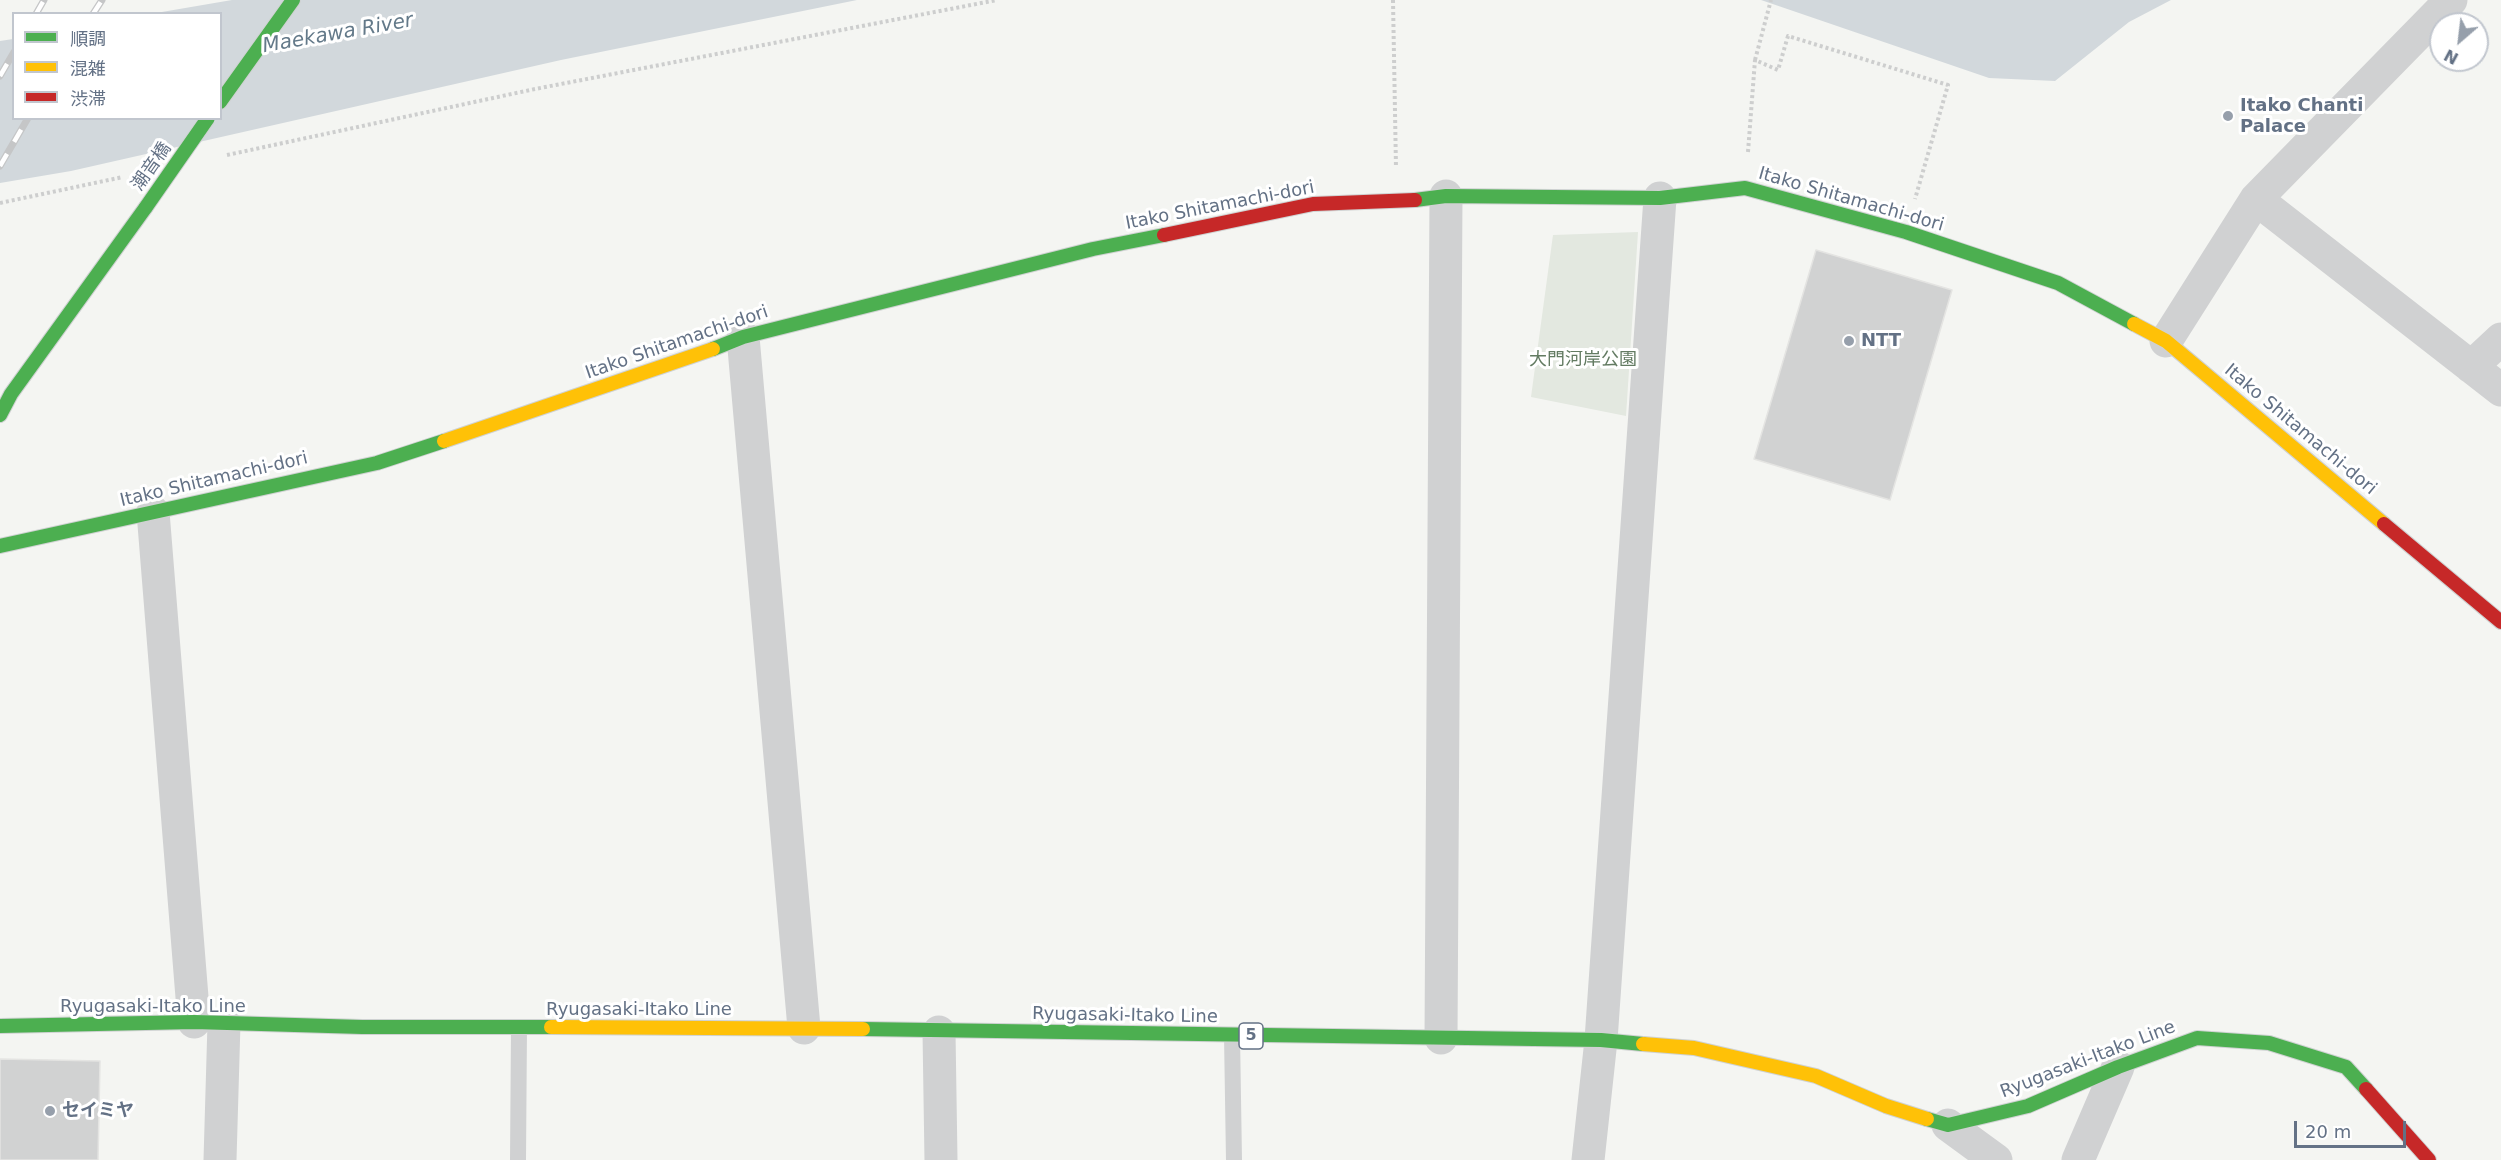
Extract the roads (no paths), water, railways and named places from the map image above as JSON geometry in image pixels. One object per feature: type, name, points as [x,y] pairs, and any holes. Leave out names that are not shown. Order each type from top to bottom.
[{"type":"street","points":[[222,99],[293,0]]},
{"type":"street","points":[[2166,341],[2256,199],[2451,0]]},
{"type":"street","name":"潮音橋","points":[[0,415],[11,394],[207,120]]},
{"type":"street","name":"Itako Shitamachi-dori","points":[[0,546],[377,463],[691,357],[742,337],[1104,246],[1313,204],[1397,202],[1446,196],[1660,198],[1745,189],[1906,232],[2058,283],[2166,341],[2501,622]]},
{"type":"street","points":[[1442,1038],[1446,196]]},
{"type":"street","points":[[1588,1160],[1601,1040],[1660,198]]},
{"type":"street","points":[[2256,199],[2501,390]]},
{"type":"street","points":[[742,337],[804,1028]]},
{"type":"street","points":[[2471,367],[2501,339]]},
{"type":"street","points":[[153,512],[209,1022],[220,1160]]},
{"type":"street","name":"Ryugasaki-Itako Line","points":[[0,1026],[209,1022],[363,1028],[804,1028],[939,1032],[1601,1040],[1694,1048],[1816,1076],[1886,1106],[1948,1125],[2028,1106],[2118,1067],[2198,1038],[2269,1043],[2346,1067],[2429,1160]]},
{"type":"street","points":[[939,1032],[940,1160]]},
{"type":"street","points":[[2079,1160],[2118,1067]]},
{"type":"street","points":[[1948,1125],[1996,1160]]},
{"type":"lane","points":[[518,1160],[519,1028]]},
{"type":"lane","points":[[1232,1035],[1234,1160]]},
{"type":"water","name":"Maekawa River","points":[[232,0],[857,0],[561,60],[71,171],[0,183],[0,41],[12,39],[12,120],[222,120],[222,12],[162,12]]},
{"type":"water","points":[[1761,0],[2171,0],[2129,22],[2055,81],[1989,78]]},
{"type":"railway","points":[[37,12],[44,0]]},
{"type":"railway","points":[[94,12],[102,0]]},
{"type":"railway","points":[[0,76],[12,55]]},
{"type":"railway","points":[[0,166],[27,120]]},
{"type":"place","name":"Itako Chanti Palace","points":[[2228,116]]},
{"type":"place","name":"NTT","points":[[1849,341]]},
{"type":"place","name":"セイミヤ","points":[[50,1111]]},
{"type":"park label","name":"大門河岸公園","points":[[1583,360]]}]
